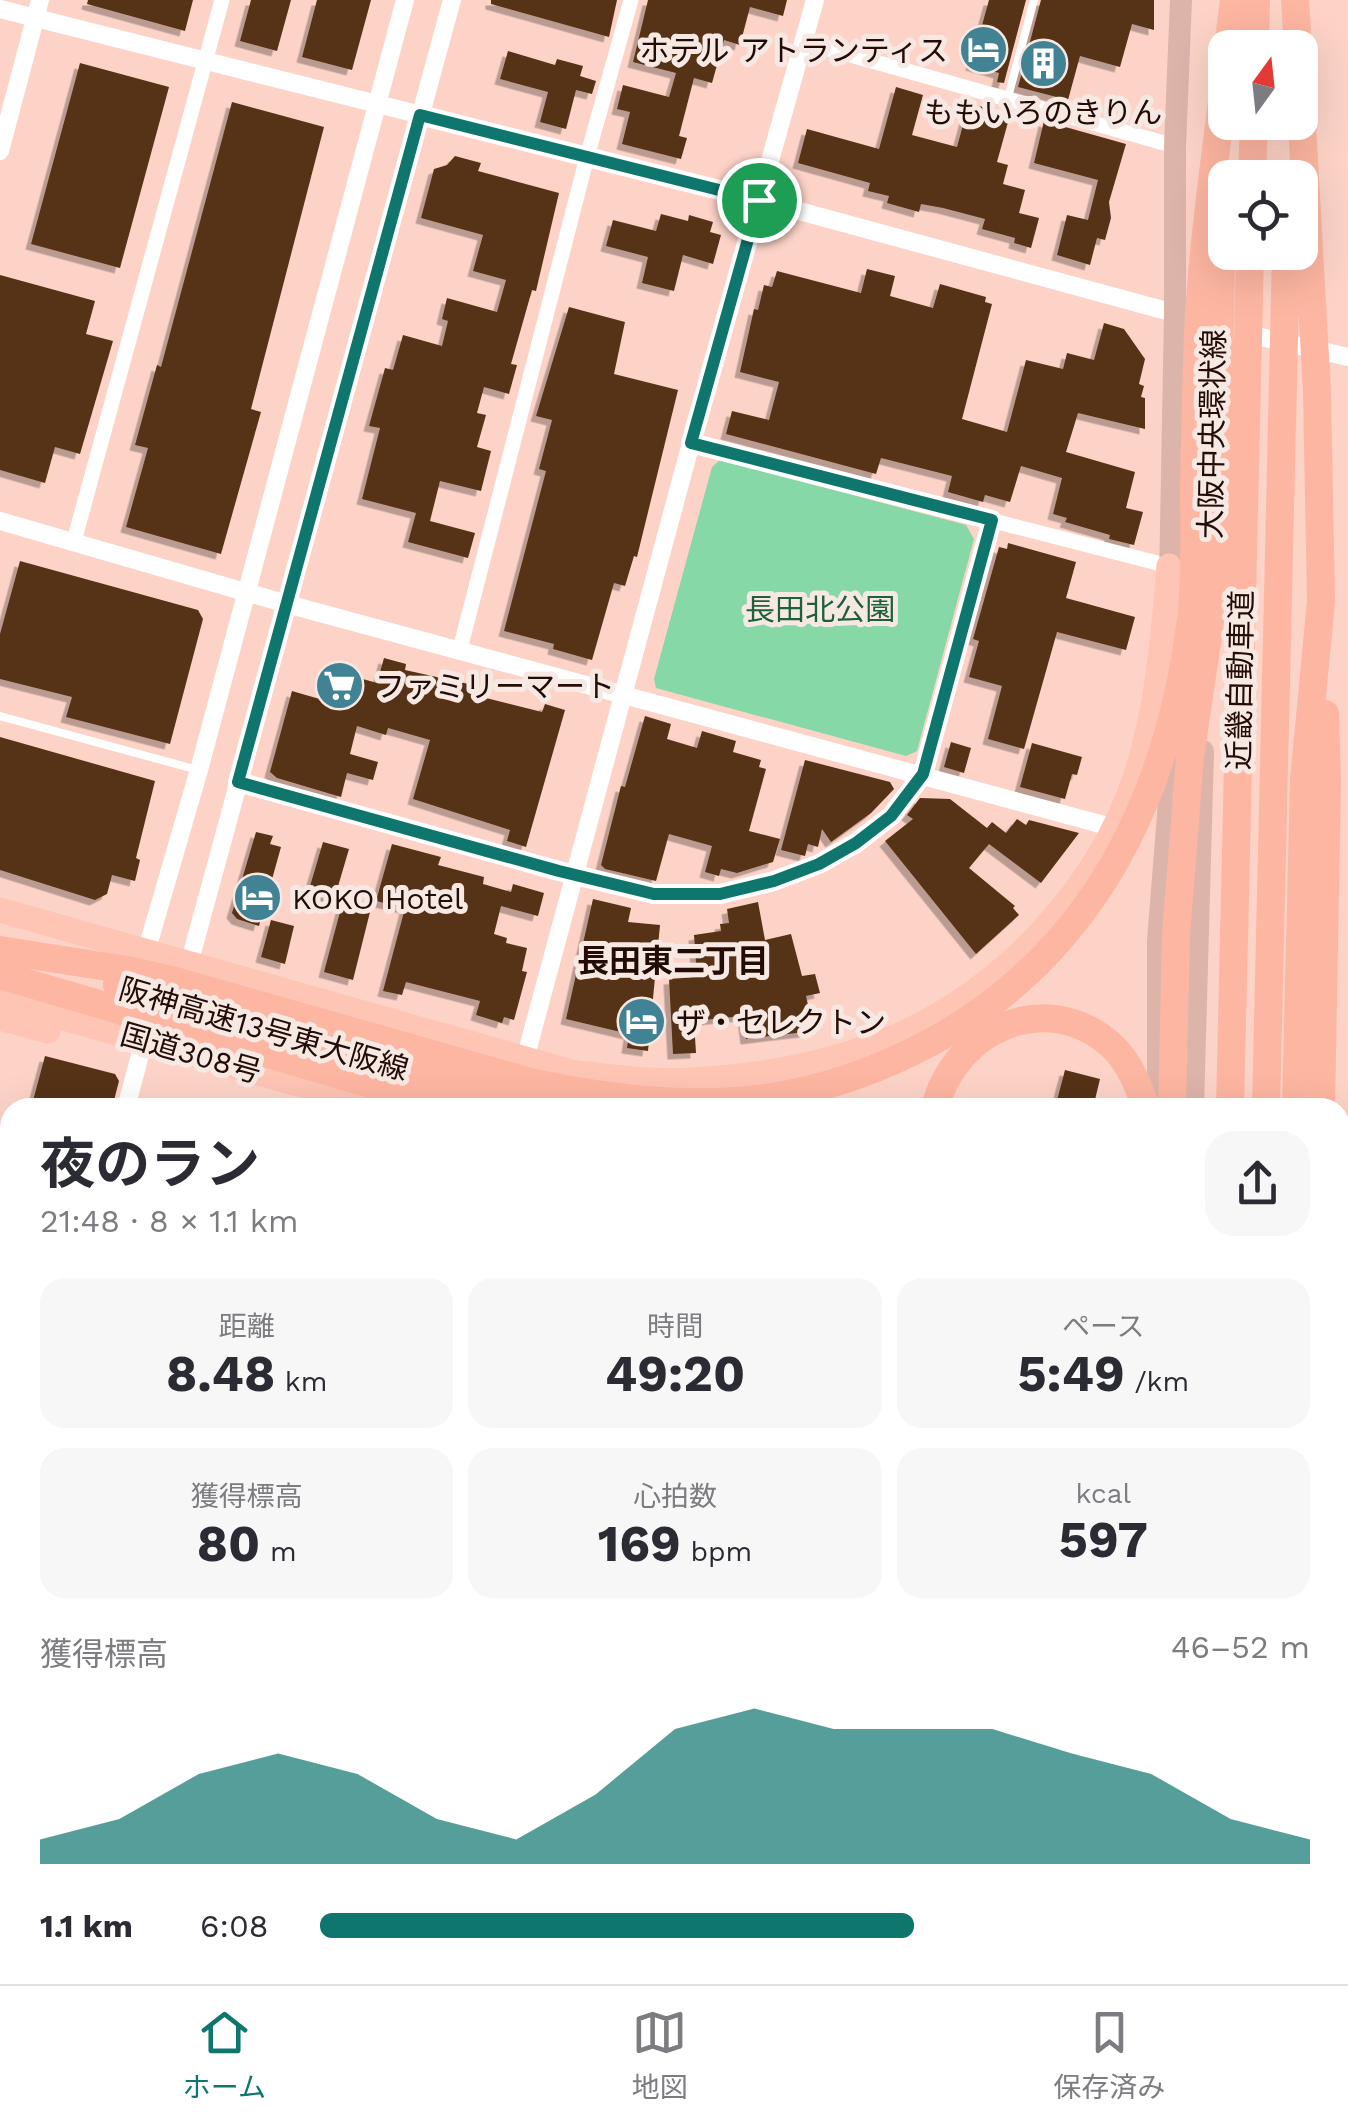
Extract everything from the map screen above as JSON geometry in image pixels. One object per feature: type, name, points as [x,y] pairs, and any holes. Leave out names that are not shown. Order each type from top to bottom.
[{"type":"highway","points":[[1230,30],[1234,0]]},
{"type":"highway","points":[[1255,30],[1256,0]]},
{"type":"highway","points":[[1294,0],[1294,30]]},
{"type":"highway","points":[[754,1098],[786,1095],[874,1069],[925,1046],[984,1009],[1052,948],[1108,876],[1131,837],[1162,757],[1191,619],[1198,326],[1218,140]]},
{"type":"highway","points":[[1172,1098],[1176,935],[1190,758],[1216,581],[1224,140]]},
{"type":"highway","points":[[1303,140],[1317,392],[1327,781],[1321,1098]]},
{"type":"highway","name":"近畿自動車道","points":[[1230,1098],[1250,270]]},
{"type":"highway","name":"近畿自動車道","points":[[1266,1098],[1286,270]]},
{"type":"highway","points":[[530,1084],[570,1072],[689,1080],[814,1062],[890,1038],[971,994],[1031,943],[1082,883],[1115,828],[1148,735],[1158,684],[1169,566]]},
{"type":"highway","points":[[1296,1098],[1304,780],[1321,601]]},
{"type":"highway","points":[[0,910],[190,964],[530,1084],[617,1098]]},
{"type":"highway","points":[[0,949],[175,981],[582,1098]]},
{"type":"highway","name":"国道308号","points":[[0,949],[138,982],[564,1098]]},
{"type":"highway","points":[[0,976],[364,1098]]},
{"type":"highway","name":"阪神高速13号東大阪線","points":[[0,976],[418,1098]]},
{"type":"highway","name":"国道308号","points":[[0,1000],[347,1098]]},
{"type":"highway","points":[[0,1018],[296,1098]]},
{"type":"highway","points":[[939,1098],[951,1067],[978,1038],[1018,1022],[1041,1020],[1083,1028],[1114,1048],[1128,1066],[1142,1098]]},
{"type":"highway","points":[[570,1072],[678,1098]]},
{"type":"main road","points":[[1158,1098],[1158,941],[1174,726],[1169,566],[1181,0]]},
{"type":"main road","points":[[1180,52],[1191,0]]},
{"type":"main road","name":"大阪中央環状線","points":[[1193,1098],[1224,0]]},
{"type":"street","points":[[74,541],[222,0]]},
{"type":"street","points":[[140,1055],[122,1034],[199,770],[405,0]]},
{"type":"street","points":[[140,1055],[165,1046],[190,964],[452,0]]},
{"type":"street","points":[[460,649],[631,0]]},
{"type":"street","points":[[530,1084],[576,875],[815,0]]},
{"type":"street","points":[[0,9],[37,9],[206,59],[759,200],[1176,313],[1215,327],[1348,357]]},
{"type":"street","points":[[0,151],[37,9]]},
{"type":"street","points":[[804,42],[1175,146]]},
{"type":"street","points":[[691,443],[1169,566]]},
{"type":"street","points":[[238,782],[654,894],[720,894],[774,881],[819,864],[856,843],[891,816],[923,774],[992,520]]},
{"type":"street","points":[[0,521],[287,604],[1115,828]]},
{"type":"street","points":[[129,1098],[140,1055]]},
{"type":"lane","points":[[1007,99],[1034,0]]},
{"type":"lane","points":[[0,716],[199,770]]},
{"type":"green space","name":"長田北公園","points":[[720,460],[966,525],[974,539],[917,751],[906,756],[656,688],[654,679],[712,467]]},
{"type":"building","points":[[88,0],[193,0],[185,31],[87,4]]},
{"type":"building","points":[[251,0],[291,0],[277,51],[240,41]]},
{"type":"building","points":[[317,0],[371,0],[352,70],[302,57]]},
{"type":"building","points":[[491,0],[617,0],[609,37],[491,4]]},
{"type":"building","points":[[648,0],[787,0],[783,16],[750,7],[740,45],[724,40],[712,83],[694,78],[679,136],[687,138],[681,159],[622,144],[630,112],[617,109],[623,85],[669,97],[676,73],[633,62]]},
{"type":"building","points":[[989,0],[1026,0],[1004,83],[997,82],[999,73],[971,65]]},
{"type":"building","points":[[1041,0],[1154,0],[1154,30],[1132,24],[1120,67],[1080,56],[1068,100],[1018,87]]},
{"type":"building","points":[[508,51],[555,65],[557,59],[583,66],[580,76],[596,81],[592,94],[576,90],[566,129],[540,122],[548,92],[500,79]]},
{"type":"building","points":[[80,63],[169,87],[120,268],[31,244]]},
{"type":"building","points":[[896,87],[923,95],[912,135],[957,147],[969,103],[1010,115],[997,162],[1008,165],[1003,184],[1025,190],[1019,213],[1039,218],[1031,248],[1014,243],[1015,238],[982,229],[985,219],[921,204],[919,212],[887,203],[889,196],[868,191],[870,183],[798,163],[807,129],[879,149]]},
{"type":"building","points":[[232,102],[324,127],[251,409],[261,412],[221,554],[126,527],[148,448],[135,445],[157,365],[161,367]]},
{"type":"building","points":[[1044,121],[1126,144],[1109,202],[1111,218],[1105,240],[1097,238],[1090,265],[1057,255],[1067,215],[1088,220],[1098,180],[1034,163]]},
{"type":"building","points":[[455,156],[481,163],[478,171],[559,193],[536,291],[532,290],[511,364],[517,365],[509,394],[484,387],[477,413],[486,415],[477,447],[491,451],[481,491],[440,481],[430,521],[475,533],[468,558],[408,542],[416,513],[362,499],[380,428],[369,426],[385,368],[393,370],[403,335],[442,346],[448,321],[442,319],[447,298],[497,312],[506,280],[473,271],[483,235],[421,218],[434,169],[447,165]]},
{"type":"building","points":[[661,214],[688,221],[689,215],[713,222],[710,232],[721,235],[713,264],[683,255],[674,291],[642,283],[648,257],[606,246],[613,220],[656,231]]},
{"type":"building","points":[[867,269],[895,276],[890,296],[933,308],[940,284],[986,297],[985,302],[992,304],[962,419],[1007,432],[1026,360],[1063,369],[1067,353],[1094,360],[1104,323],[1124,329],[1145,359],[1139,384],[1144,386],[1141,397],[1145,398],[1145,429],[1078,413],[1066,452],[1135,472],[1126,508],[1143,512],[1134,545],[1109,539],[1110,535],[1065,522],[1067,518],[1053,514],[1062,478],[1021,466],[1010,502],[985,495],[983,502],[948,492],[952,476],[881,458],[876,474],[726,434],[732,411],[769,420],[779,382],[740,372],[754,309],[758,310],[764,285],[772,287],[777,271],[861,293]]},
{"type":"building","points":[[0,275],[95,301],[86,334],[113,341],[80,454],[55,447],[45,483],[0,470]]},
{"type":"building","points":[[569,307],[625,322],[614,374],[678,390],[637,557],[634,556],[625,586],[614,583],[592,660],[553,649],[554,644],[504,631],[546,471],[539,469],[552,420],[536,416]]},
{"type":"building","points":[[1008,543],[1076,562],[1066,598],[1135,617],[1126,650],[1057,632],[1024,749],[988,739],[1002,686],[969,677],[979,641],[973,639],[999,547],[1007,549]]},
{"type":"building","points":[[20,561],[198,610],[203,619],[170,744],[66,717],[72,697],[0,679],[0,634]]},
{"type":"building","points":[[384,658],[406,664],[405,670],[473,685],[472,688],[483,691],[482,697],[542,712],[545,704],[565,710],[526,847],[507,841],[510,830],[413,799],[430,740],[388,728],[386,735],[357,726],[350,754],[378,762],[373,780],[347,773],[341,797],[277,778],[270,772],[292,691],[323,700],[329,679],[338,672],[377,683]]},
{"type":"building","points":[[645,716],[671,724],[667,739],[697,748],[702,731],[736,741],[733,752],[761,760],[759,767],[766,769],[749,831],[780,839],[773,862],[737,873],[721,869],[719,876],[705,872],[712,846],[669,834],[656,881],[601,865],[621,786],[625,787]]},
{"type":"building","points":[[0,737],[155,781],[136,858],[140,860],[135,881],[112,875],[107,894],[95,900],[0,870]]},
{"type":"building","points":[[951,742],[971,748],[964,773],[944,767]]},
{"type":"building","points":[[1032,743],[1082,757],[1065,799],[1020,787]]},
{"type":"building","points":[[805,760],[890,782],[894,789],[871,813],[831,842],[822,829],[818,847],[808,844],[805,856],[781,850]]},
{"type":"building","points":[[920,798],[950,799],[987,828],[992,822],[1006,833],[1017,819],[1026,825],[1029,820],[1079,833],[1041,883],[989,844],[969,868],[1015,906],[1019,915],[976,954],[885,841],[913,819],[907,815]]},
{"type":"building","points":[[256,832],[273,836],[270,844],[281,847],[259,926],[237,919],[232,913]]},
{"type":"building","points":[[323,842],[349,849],[334,900],[308,893]]},
{"type":"building","points":[[392,844],[441,857],[438,865],[484,877],[483,884],[511,892],[513,884],[544,893],[538,916],[501,906],[494,934],[507,938],[506,943],[527,948],[522,971],[527,972],[514,1020],[504,1017],[502,1023],[476,1015],[480,1001],[406,982],[402,995],[383,991],[405,908],[376,901]]},
{"type":"building","points":[[344,897],[372,904],[353,980],[324,972]]},
{"type":"building","points":[[593,899],[631,908],[628,922],[660,925],[648,1051],[627,1048],[629,1034],[566,1019]]},
{"type":"building","points":[[758,902],[765,940],[791,934],[802,976],[815,974],[820,993],[806,996],[811,1018],[802,1019],[805,1032],[746,1039],[743,1016],[694,1021],[696,1053],[673,1054],[669,979],[697,977],[694,935],[721,931],[720,924],[729,923],[727,909]]},
{"type":"building","points":[[271,920],[294,926],[285,964],[261,957]]},
{"type":"building","points":[[45,1056],[115,1074],[119,1081],[115,1098],[34,1098]]},
{"type":"building","points":[[1065,1070],[1100,1079],[1095,1098],[1058,1098]]},
{"type":"place","name":"ホテル アトランティス","points":[[983,50]]},
{"type":"place","name":"ももいろのきりん","points":[[1043,63]]},
{"type":"place","name":"ファミリーマート","points":[[340,686]]},
{"type":"place","name":"KOKO Hotel","points":[[257,898]]},
{"type":"place","name":"ザ・セレクトン","points":[[641,1022]]},
{"type":"district","name":"長田東二丁目","points":[[673,961]]},
{"type":"route","points":[[420,115],[759,200],[691,443],[992,520],[923,774],[891,816],[856,843],[819,864],[774,881],[720,894],[654,894],[238,782],[420,115]]}]
